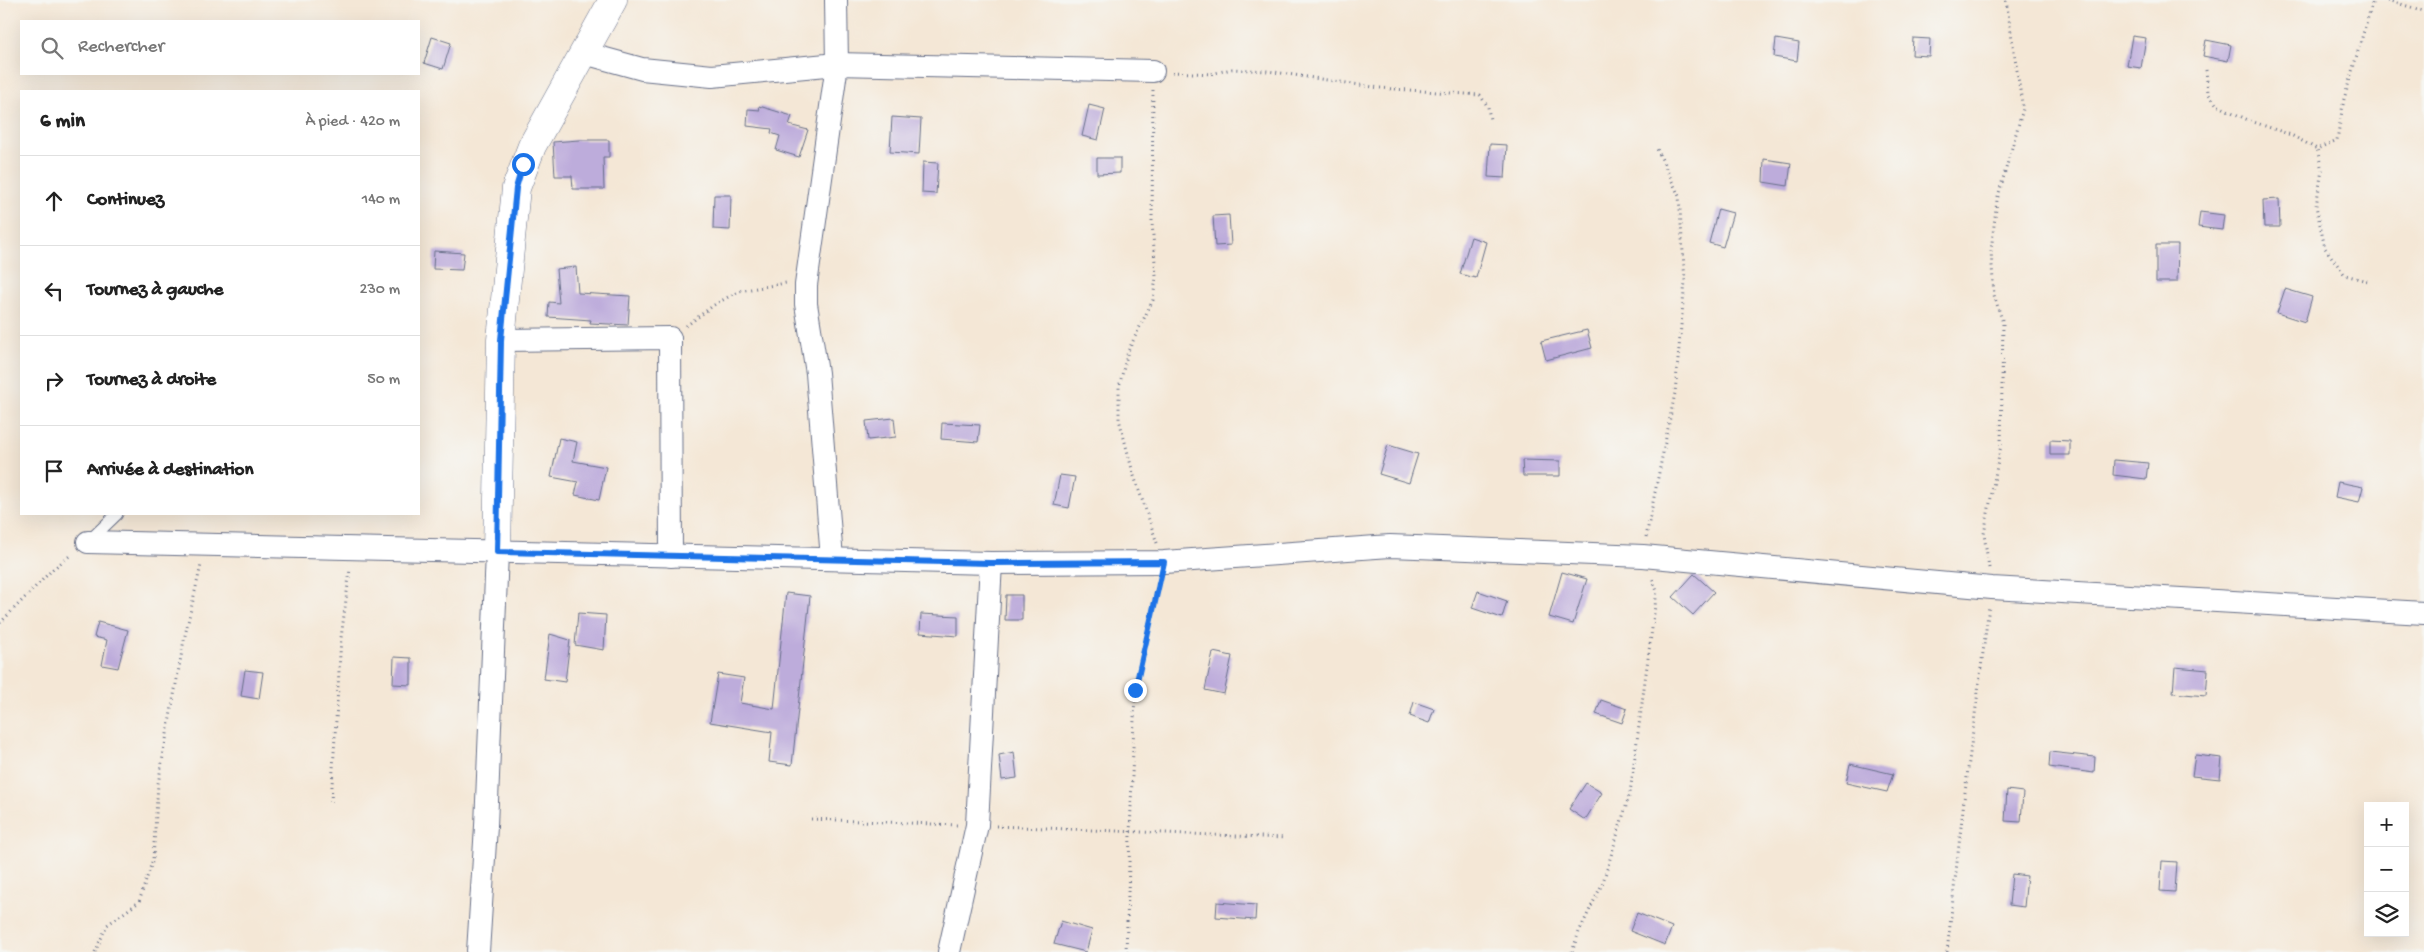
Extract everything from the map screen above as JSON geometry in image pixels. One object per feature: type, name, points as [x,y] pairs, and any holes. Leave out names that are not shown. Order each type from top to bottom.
[{"type":"street","points":[[478,952],[486,826],[497,552],[501,340],[516,188],[532,146],[613,0]]},
{"type":"street","points":[[832,559],[817,373],[806,304],[806,285],[837,64],[836,0]]},
{"type":"street","points":[[584,54],[642,68],[712,76],[837,64],[1153,71]]},
{"type":"street","points":[[501,340],[670,338],[671,556]]},
{"type":"street","points":[[88,542],[990,563],[1164,562],[1390,546],[1643,556],[1992,588],[2424,613]]},
{"type":"street","points":[[949,952],[977,826],[990,563]]},
{"type":"lane","points":[[88,542],[116,515]]},
{"type":"path","points":[[1947,952],[1964,800],[1992,588],[1984,534],[2001,445],[2004,323],[1994,294],[1991,251],[1997,200],[2023,109],[2006,0]]},
{"type":"path","points":[[2206,70],[2208,93],[2217,106],[2248,120],[2291,135],[2317,148],[2337,140],[2344,99],[2373,0]]},
{"type":"path","points":[[2387,0],[2424,11]]},
{"type":"path","points":[[1126,952],[1135,690],[1164,562],[1133,473],[1119,419],[1119,387],[1126,360],[1153,300],[1156,276],[1152,222],[1153,71],[1211,74],[1232,69],[1268,71],[1380,88],[1480,96],[1488,107],[1490,120]]},
{"type":"path","points":[[2317,148],[2322,170],[2316,206],[2325,248],[2345,274],[2367,281]]},
{"type":"path","points":[[670,338],[714,305],[739,291],[781,282],[806,285]]},
{"type":"path","points":[[0,623],[53,568],[88,542]]},
{"type":"path","points":[[95,952],[107,925],[139,902],[153,859],[158,784],[184,640],[206,545]]},
{"type":"path","points":[[331,802],[341,638],[352,548]]},
{"type":"path","points":[[811,818],[1285,838]]},
{"type":"building","points":[[2132,36],[2146,38],[2141,68],[2127,66]]},
{"type":"building","points":[[432,37],[451,43],[443,69],[424,63]]},
{"type":"building","points":[[1913,38],[1930,39],[1929,56],[1912,55]]},
{"type":"building","points":[[1776,39],[1799,43],[1797,61],[1774,57]]},
{"type":"building","points":[[2206,40],[2231,45],[2228,61],[2203,56]]},
{"type":"building","points":[[1089,105],[1105,109],[1098,140],[1082,136]]},
{"type":"building","points":[[759,106],[792,116],[789,125],[808,130],[799,157],[776,150],[780,136],[771,133],[772,129],[747,126],[748,109],[760,110]]},
{"type":"building","points":[[892,117],[921,119],[919,154],[890,152]]},
{"type":"building","points":[[609,140],[609,157],[603,157],[604,189],[573,189],[572,176],[555,176],[553,142]]},
{"type":"building","points":[[1490,144],[1507,145],[1505,178],[1488,177]]},
{"type":"building","points":[[1097,158],[1120,158],[1120,173],[1097,174]]},
{"type":"building","points":[[1764,159],[1791,163],[1788,186],[1763,182]]},
{"type":"building","points":[[923,162],[938,163],[936,194],[922,193]]},
{"type":"building","points":[[714,195],[731,195],[730,230],[713,229]]},
{"type":"building","points":[[2279,199],[2280,227],[2264,227],[2263,200]]},
{"type":"building","points":[[1718,209],[1733,213],[1723,247],[1709,243]]},
{"type":"building","points":[[2200,212],[2224,215],[2222,230],[2198,227]]},
{"type":"building","points":[[1229,215],[1231,245],[1215,246],[1213,216]]},
{"type":"building","points":[[1471,237],[1486,242],[1476,278],[1460,274]]},
{"type":"building","points":[[2156,245],[2178,245],[2177,282],[2156,282]]},
{"type":"building","points":[[434,251],[464,253],[462,270],[433,269]]},
{"type":"building","points":[[576,267],[578,293],[630,296],[628,325],[590,323],[591,320],[548,317],[549,302],[559,303],[556,269]]},
{"type":"building","points":[[2285,289],[2312,297],[2305,322],[2277,313]]},
{"type":"building","points":[[1587,330],[1592,348],[1546,360],[1541,341]]},
{"type":"building","points":[[894,418],[896,437],[868,440],[866,421]]},
{"type":"building","points":[[942,423],[980,425],[978,442],[941,439]]},
{"type":"building","points":[[559,438],[577,442],[573,461],[606,467],[599,500],[575,495],[578,482],[551,477]]},
{"type":"building","points":[[2050,440],[2070,441],[2070,455],[2050,455]]},
{"type":"building","points":[[1388,445],[1418,454],[1409,483],[1379,474]]},
{"type":"building","points":[[1522,460],[1560,461],[1560,476],[1523,476]]},
{"type":"building","points":[[2114,460],[2148,463],[2146,479],[2113,475]]},
{"type":"building","points":[[1060,475],[1075,477],[1069,508],[1054,505]]},
{"type":"building","points":[[2338,482],[2363,487],[2359,502],[2335,497]]},
{"type":"building","points":[[1562,572],[1587,579],[1573,624],[1549,617]]},
{"type":"building","points":[[1694,574],[1714,592],[1693,615],[1673,597]]},
{"type":"building","points":[[1478,591],[1507,601],[1502,618],[1472,608]]},
{"type":"building","points":[[786,593],[810,596],[792,765],[769,762],[772,732],[710,722],[718,674],[744,678],[740,703],[774,709]]},
{"type":"building","points":[[1006,595],[1022,595],[1022,620],[1005,620]]},
{"type":"building","points":[[578,613],[606,615],[604,650],[575,645]]},
{"type":"building","points":[[921,614],[958,616],[958,636],[920,633]]},
{"type":"building","points":[[98,622],[128,630],[118,668],[102,665],[107,640],[94,637]]},
{"type":"building","points":[[550,634],[570,640],[565,682],[544,679]]},
{"type":"building","points":[[1213,652],[1232,656],[1224,694],[1205,690]]},
{"type":"building","points":[[394,657],[411,658],[411,685],[393,684]]},
{"type":"building","points":[[2175,667],[2208,670],[2206,696],[2173,693]]},
{"type":"building","points":[[245,670],[263,672],[259,699],[241,696]]},
{"type":"building","points":[[1601,700],[1627,709],[1622,723],[1596,714]]},
{"type":"building","points":[[1414,702],[1434,709],[1429,723],[1410,716]]},
{"type":"building","points":[[1014,752],[1017,778],[1002,780],[999,755]]},
{"type":"building","points":[[2050,752],[2095,757],[2094,773],[2049,767]]},
{"type":"building","points":[[2195,755],[2222,758],[2220,779],[2192,776]]},
{"type":"building","points":[[1850,764],[1893,774],[1887,792],[1846,783]]},
{"type":"building","points":[[1586,783],[1602,793],[1585,820],[1569,809]]},
{"type":"building","points":[[2007,790],[2023,792],[2021,822],[2005,821]]},
{"type":"building","points":[[2162,861],[2177,862],[2175,892],[2160,891]]},
{"type":"building","points":[[2012,874],[2027,876],[2024,907],[2009,905]]},
{"type":"building","points":[[1217,902],[1256,905],[1255,920],[1216,917]]},
{"type":"building","points":[[1637,913],[1672,927],[1665,945],[1630,931]]},
{"type":"building","points":[[1061,921],[1092,930],[1086,952],[1054,944]]},
{"type":"route","points":[[523,164],[516,188],[501,340],[497,552],[990,563],[1164,562],[1160,572],[1135,690]]}]
